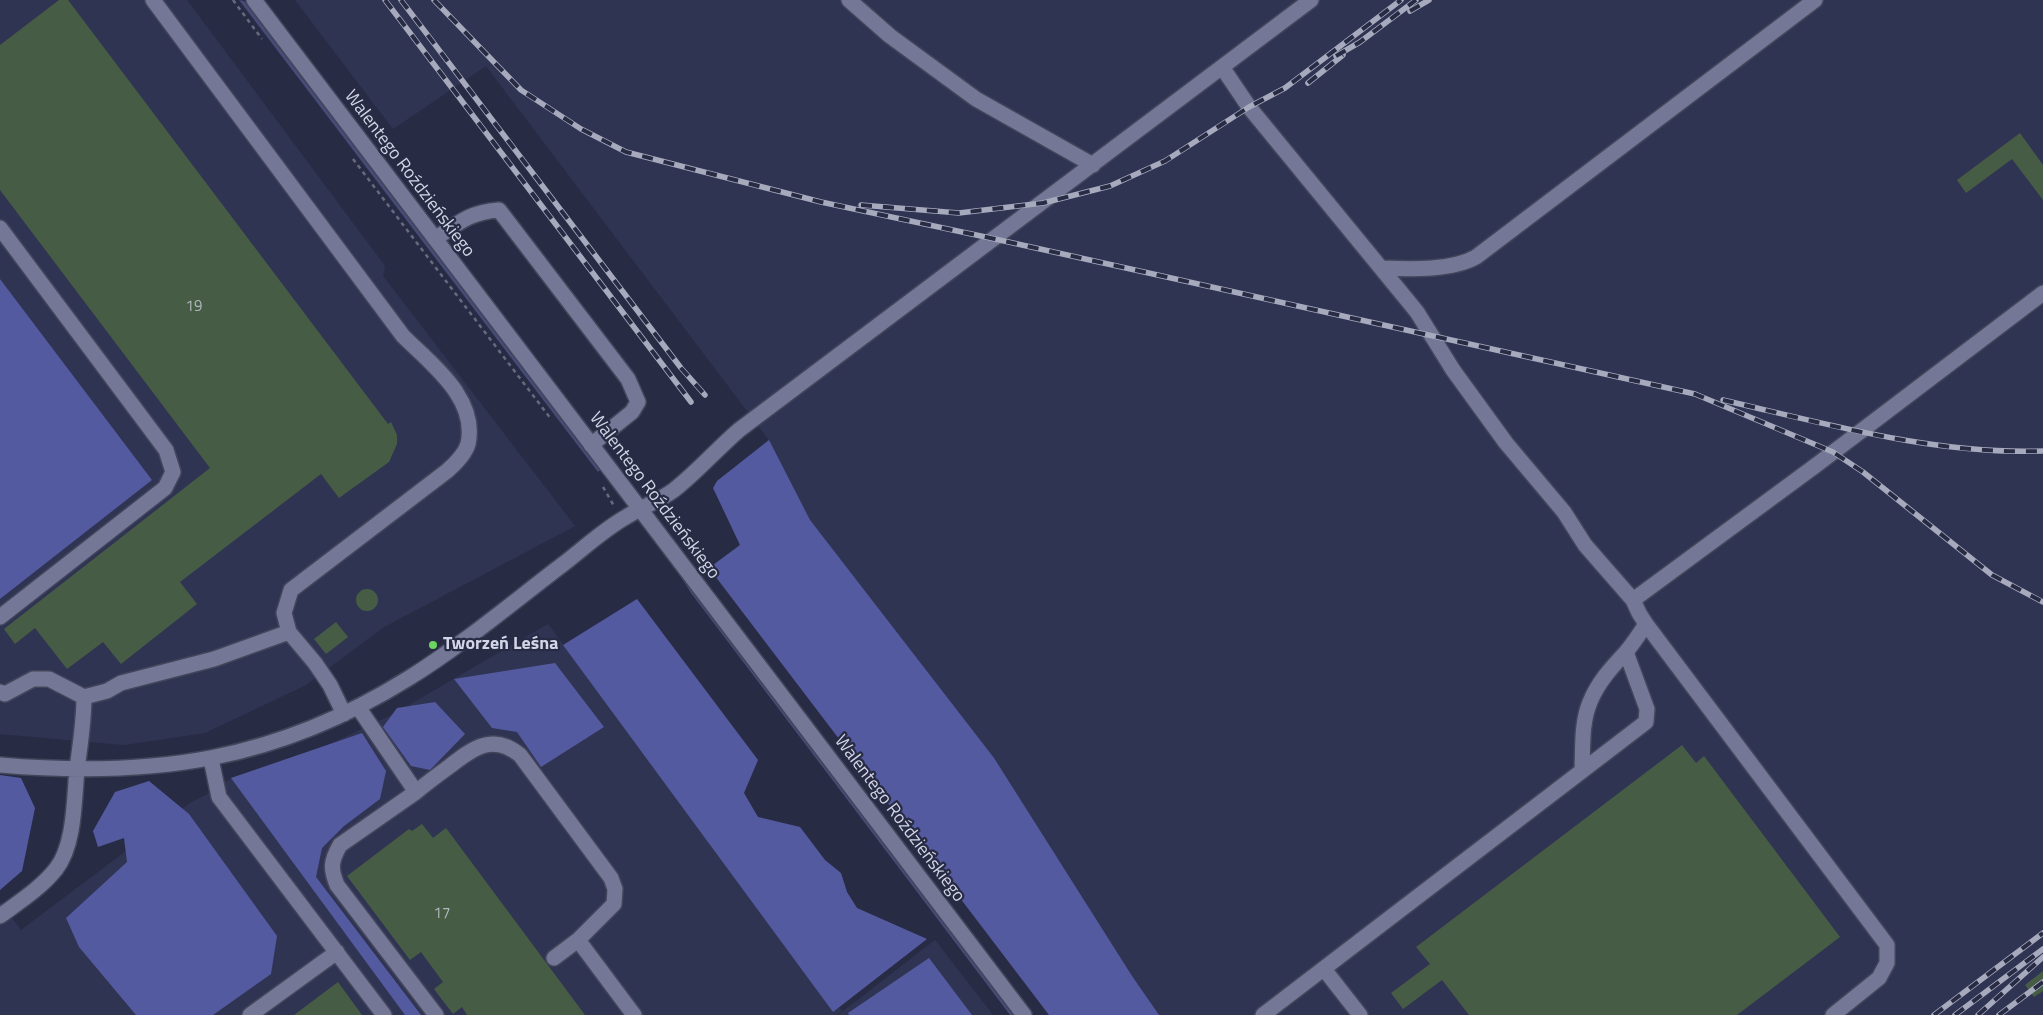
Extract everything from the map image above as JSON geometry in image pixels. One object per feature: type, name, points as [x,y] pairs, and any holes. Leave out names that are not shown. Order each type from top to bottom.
[{"type":"street","points":[[153,0],[403,336],[442,375],[461,399],[469,424],[468,445],[458,460],[447,471],[291,590],[284,613],[289,632],[416,792]]},
{"type":"street","name":"Walentego Roździeńskiego","points":[[254,0],[1024,1015]]},
{"type":"street","points":[[849,0],[890,36],[976,99],[1093,165]]},
{"type":"street","points":[[0,765],[77,770],[134,769],[210,759],[292,736],[351,711],[418,672],[624,518],[661,499],[674,490],[739,430],[1311,0]]},
{"type":"street","points":[[1381,268],[1403,269],[1460,265],[1476,257],[1815,0]]},
{"type":"street","points":[[1222,67],[1249,107],[1416,312],[1453,370],[1506,443],[1564,512],[1585,545],[1633,600],[1646,624],[1887,945],[1887,963],[1878,978],[1833,1015]]},
{"type":"street","points":[[435,240],[472,214],[499,210],[628,379],[638,402],[632,412],[591,445]]},
{"type":"street","points":[[0,228],[166,450],[173,472],[165,488],[0,617]]},
{"type":"street","points":[[1633,600],[1816,466],[2043,293]]},
{"type":"street","points":[[1582,771],[1585,720],[1589,703],[1596,689],[1614,664],[1626,652],[1646,624]]},
{"type":"street","points":[[0,692],[5,694],[33,679],[49,679],[84,697],[107,691],[121,683],[214,659],[289,632]]},
{"type":"street","points":[[1263,1015],[1646,722],[1648,709],[1626,652]]},
{"type":"street","points":[[0,916],[30,894],[56,870],[65,855],[74,810],[77,770],[84,724],[84,697]]},
{"type":"street","points":[[436,1015],[337,885],[331,870],[334,855],[340,845],[416,792],[472,749],[496,744],[510,747],[520,755],[611,878],[615,889],[614,904],[578,940],[554,958]]},
{"type":"street","points":[[210,759],[219,797],[384,1015]]},
{"type":"street","points":[[578,940],[634,1015]]},
{"type":"street","points":[[250,1015],[337,952]]},
{"type":"street","points":[[1324,969],[1360,1015]]},
{"type":"path","points":[[233,0],[268,46]]},
{"type":"path","points":[[350,154],[552,420]]},
{"type":"path","points":[[600,482],[612,503]]},
{"type":"shaded area","points":[[0,0],[187,0],[385,266],[383,276],[575,526],[384,627],[306,685],[205,733],[124,745],[0,734],[0,599],[152,480],[0,279]]},
{"type":"shaded area","points":[[239,0],[244,1],[600,470],[598,472]]},
{"type":"shaded area","points":[[295,0],[2043,0],[2043,1015],[1122,1015],[717,481],[769,440],[486,66],[393,129]]},
{"type":"shaded area","points":[[0,279],[152,480],[0,599]]},
{"type":"shaded area","points":[[769,440],[810,520],[994,758],[1132,976],[1159,1015],[1049,1015],[709,568],[740,545],[713,488],[717,481]]},
{"type":"shaded area","points":[[676,569],[1013,1015],[1010,1015],[691,593]]},
{"type":"shaded area","points":[[637,599],[758,760],[744,793],[758,817],[800,827],[825,860],[841,873],[847,892],[857,908],[927,939],[833,1012],[563,645]]},
{"type":"shaded area","points":[[548,624],[644,755],[842,1011],[837,1015],[0,1015],[0,902],[21,930],[190,803],[230,779],[276,769],[392,715]]},
{"type":"shaded area","points":[[555,663],[604,727],[541,767],[517,732],[492,728],[454,679]]},
{"type":"shaded area","points":[[435,702],[465,734],[430,770],[411,766],[383,727],[397,708]]},
{"type":"shaded area","points":[[362,733],[386,771],[380,799],[344,826],[322,848],[316,877],[421,1015],[405,1015],[231,778]]},
{"type":"shaded area","points":[[0,775],[21,778],[35,808],[22,871],[0,890]]},
{"type":"shaded area","points":[[149,781],[189,814],[277,936],[271,974],[213,1015],[136,1015],[79,947],[66,918],[127,862],[124,838],[98,847],[93,831],[115,792]]},
{"type":"shaded area","points":[[935,940],[993,1015],[838,1015]]},
{"type":"shaded area","points":[[929,958],[972,1015],[849,1015],[848,1013]]},
{"type":"building","points":[[59,0],[68,0],[388,424],[391,422],[397,435],[397,444],[389,462],[339,498],[321,474],[180,582],[197,604],[121,664],[103,642],[67,669],[35,628],[15,644],[4,629],[210,468],[0,190],[0,45]]},
{"type":"building","points":[[2020,133],[2043,165],[2043,200],[2012,159],[1966,193],[1957,180]]},
{"type":"building","points":[[367,589],[375,592],[378,600],[375,608],[367,611],[359,608],[356,600],[359,592]]},
{"type":"building","points":[[336,622],[348,637],[326,654],[314,639]]},
{"type":"building","points":[[1682,745],[1696,763],[1704,756],[1840,937],[1737,1015],[1469,1015],[1442,980],[1403,1009],[1391,993],[1430,964],[1416,947]]},
{"type":"building","points":[[422,824],[433,838],[446,828],[585,1015],[467,1015],[462,1007],[453,1014],[434,989],[443,982],[421,952],[410,960],[347,876],[409,829],[412,831]]},
{"type":"building","points":[[2043,971],[2043,991],[2034,997],[2025,985]]},
{"type":"building","points":[[338,982],[362,1015],[294,1015]]},
{"type":"railway","points":[[385,0],[691,402]]},
{"type":"railway","points":[[401,0],[681,368],[705,395]]},
{"type":"railway","points":[[434,0],[521,90],[581,129],[626,152],[821,202],[1695,394],[1833,452],[1863,472],[1992,575],[2043,602]]},
{"type":"railway","points":[[861,205],[959,213],[1043,203],[1110,186],[1165,161],[1249,107],[1285,88],[1401,0]]},
{"type":"railway","points":[[1336,56],[1360,42],[1416,0]]},
{"type":"railway","points":[[1410,11],[1429,0]]},
{"type":"railway","points":[[1308,83],[1343,55]]},
{"type":"railway","points":[[1723,400],[1841,428],[1922,443],[2003,451],[2043,451]]},
{"type":"railway","points":[[1934,1015],[2043,933]]},
{"type":"railway","points":[[1955,1015],[2043,949]]},
{"type":"railway","points":[[1978,1015],[2043,957]]},
{"type":"railway","points":[[1999,1015],[2043,982]]},
{"type":"place","name":"Tworzeń Leśna","points":[[433,645]]}]
